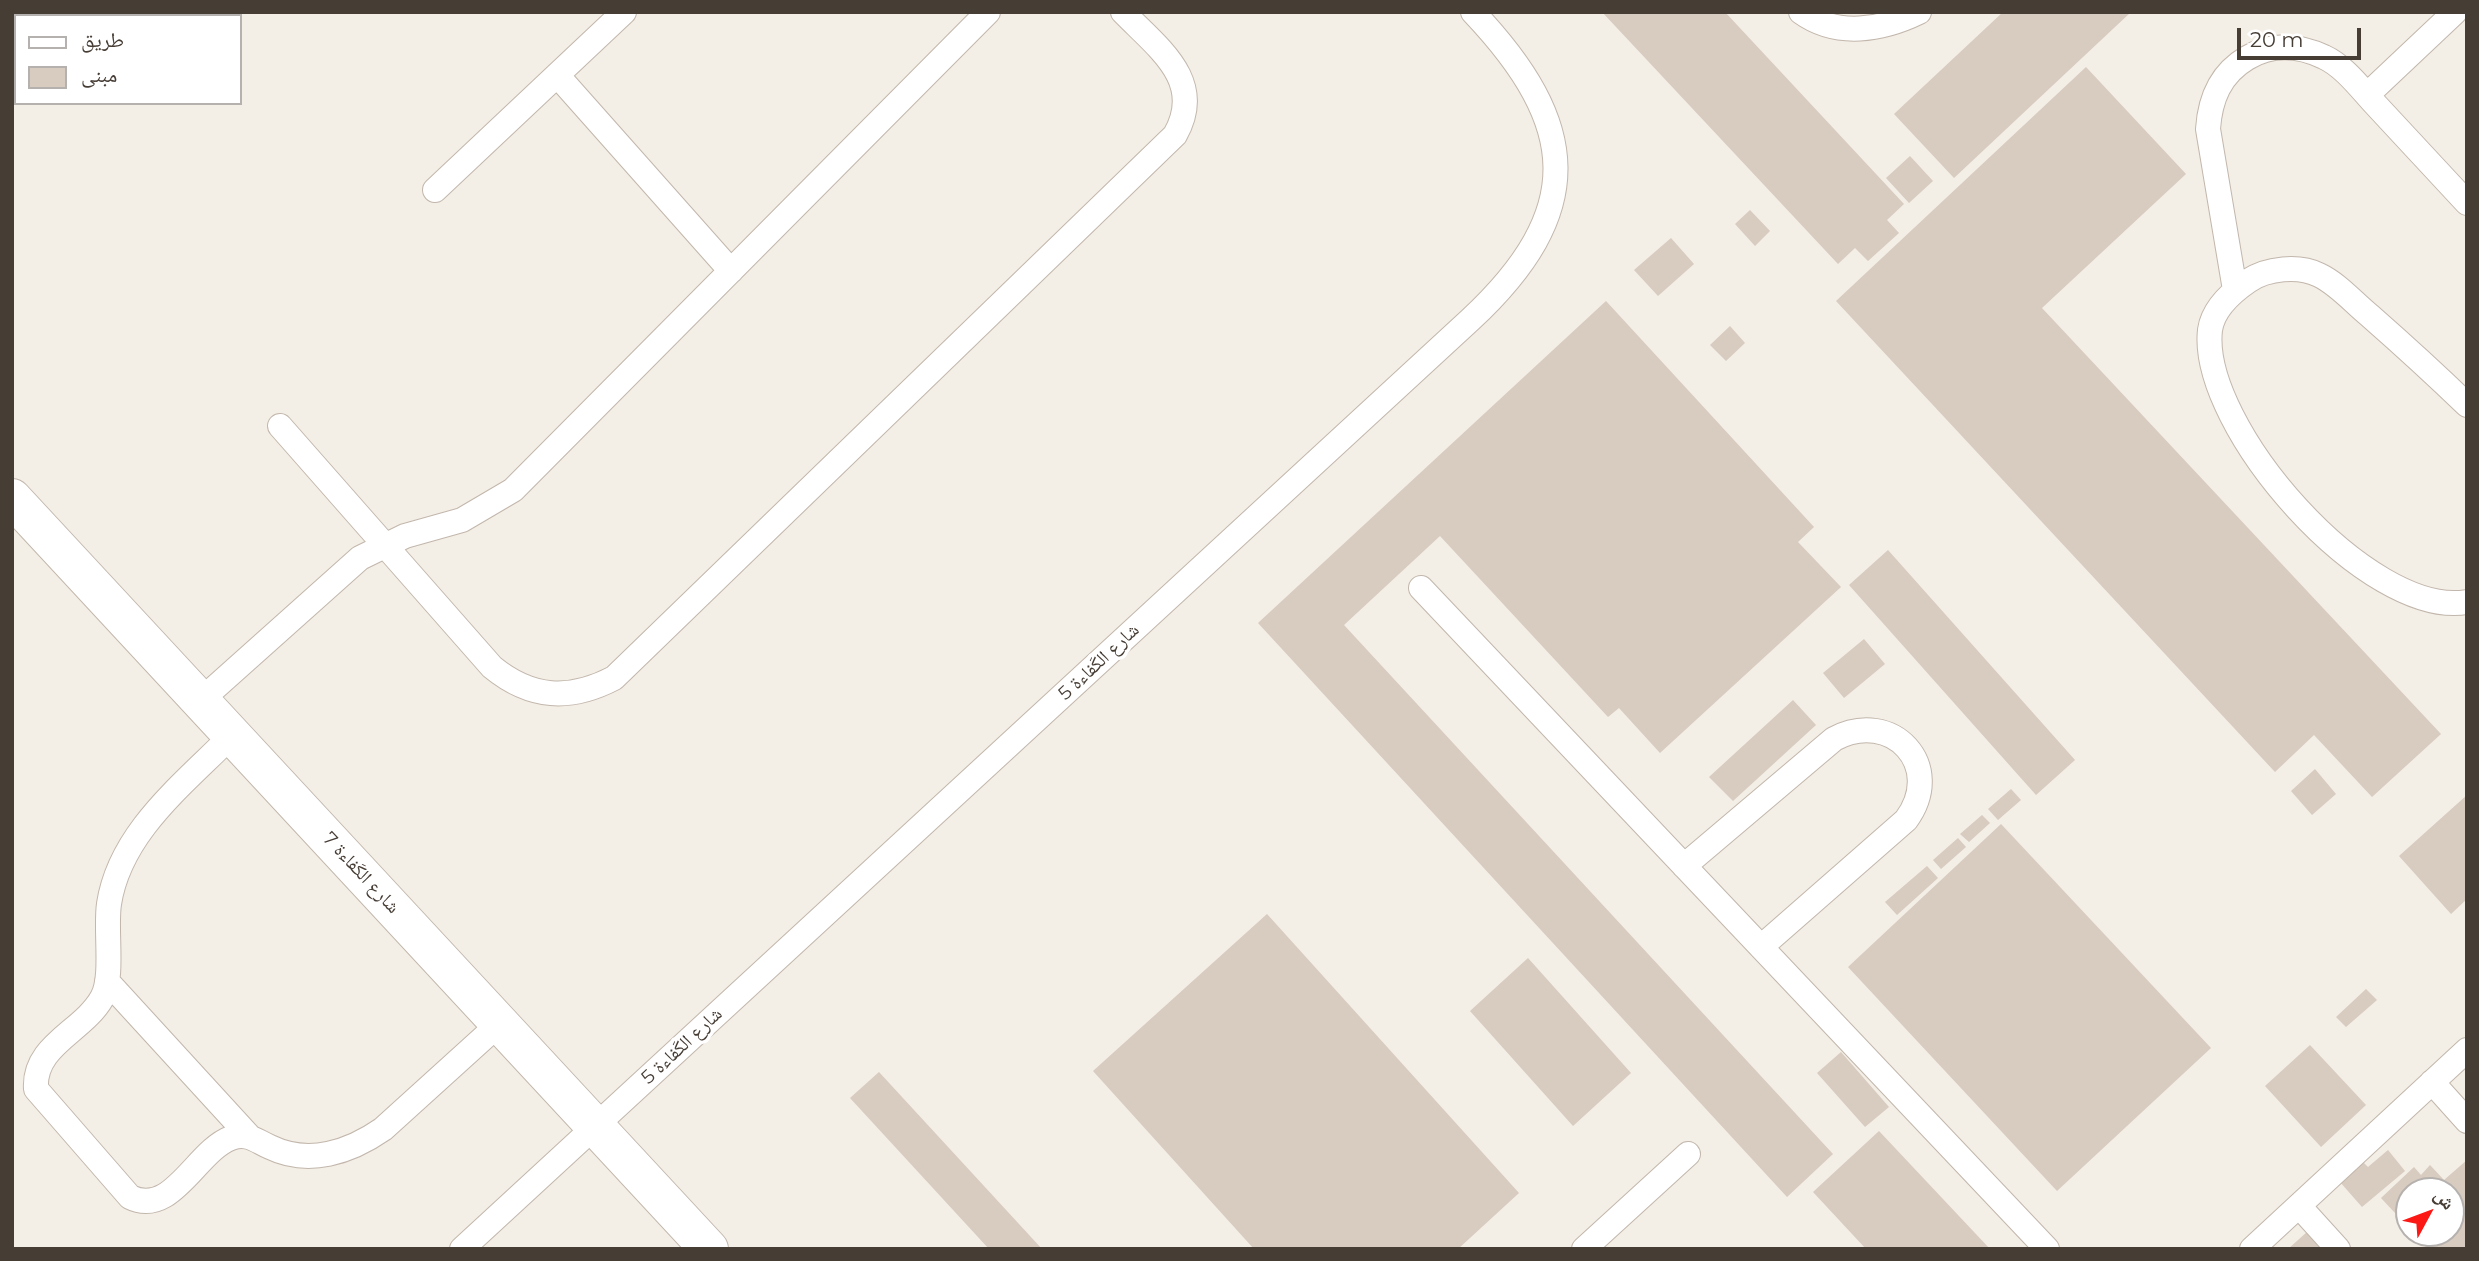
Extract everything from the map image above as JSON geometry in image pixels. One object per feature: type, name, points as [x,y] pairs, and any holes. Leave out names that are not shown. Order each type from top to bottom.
[{"type":"street","name":"شارع الكَفاءة 7","points":[[12,498],[709,1249]]},
{"type":"lane","points":[[435,190],[624,12]]},
{"type":"lane","points":[[201,701],[341,574],[384,545],[462,520],[513,490],[988,12]]},
{"type":"lane","points":[[280,426],[492,667],[507,680],[544,694],[569,695],[592,689],[614,678],[1175,135],[1185,110],[1183,83],[1169,59],[1123,12]]},
{"type":"lane","name":"شارع الكَفاءة 5","points":[[462,1249],[1471,320],[1515,274],[1547,218],[1557,188],[1558,164],[1543,110],[1523,70],[1474,12]]},
{"type":"lane","points":[[1801,12],[1817,22],[1859,29],[1902,21],[1919,12]]},
{"type":"lane","points":[[2367,95],[2455,12]]},
{"type":"lane","points":[[2235,290],[2208,129],[2209,107],[2219,84],[2235,65],[2256,52],[2280,47],[2305,49],[2328,58],[2367,95],[2467,203]]},
{"type":"lane","points":[[557,75],[731,271]]},
{"type":"lane","points":[[2467,405],[2334,285],[2318,274],[2274,270],[2253,277],[2235,290],[2220,307],[2210,328],[2210,355],[2221,390],[2239,429],[2261,465],[2287,498],[2315,527],[2376,575],[2419,599],[2441,604],[2467,602]]},
{"type":"lane","points":[[1420,588],[2047,1249]]},
{"type":"lane","points":[[1684,866],[1834,739],[1849,731],[1867,729],[1886,732],[1901,741],[1913,755],[1919,772],[1921,790],[1915,808],[1906,820],[1761,947]]},
{"type":"lane","points":[[232,735],[137,832],[116,872],[106,925],[107,981],[95,1008],[38,1064],[36,1089],[130,1197],[140,1202],[160,1199],[227,1139],[249,1136]]},
{"type":"lane","points":[[107,981],[249,1136],[269,1147],[304,1155],[323,1155],[354,1146],[383,1129],[500,1023]]},
{"type":"lane","points":[[2252,1249],[2466,1053]]},
{"type":"lane","points":[[2432,1082],[2467,1121]]},
{"type":"lane","points":[[1584,1249],[1688,1154]]},
{"type":"lane","points":[[2299,1206],[2338,1249]]},
{"type":"building","points":[[1602,12],[1725,12],[1904,204],[1887,220],[1899,233],[1868,261],[1855,248],[1838,264]]},
{"type":"building","points":[[2003,12],[2131,12],[1954,178],[1894,114]]},
{"type":"building","points":[[2086,67],[2186,174],[2042,308],[2441,734],[2372,797],[2314,735],[2275,772],[1836,301]]},
{"type":"building","points":[[1910,156],[1933,181],[1909,203],[1886,178]]},
{"type":"building","points":[[1750,210],[1770,231],[1755,246],[1735,224]]},
{"type":"building","points":[[1671,238],[1694,264],[1658,296],[1634,270]]},
{"type":"building","points":[[1606,301],[1814,527],[1798,542],[1841,587],[1660,753],[1619,708],[1608,717],[1440,536],[1344,625],[1833,1154],[1787,1197],[1258,623]]},
{"type":"building","points":[[1730,326],[1745,343],[1726,361],[1710,345]]},
{"type":"building","points":[[1888,550],[2075,760],[2036,795],[1849,585]]},
{"type":"building","points":[[1864,639],[1885,664],[1844,698],[1823,673]]},
{"type":"building","points":[[1793,700],[1816,725],[1733,801],[1709,777]]},
{"type":"building","points":[[2315,769],[2336,794],[2312,815],[2291,791]]},
{"type":"building","points":[[2011,789],[2021,800],[1998,820],[1988,809]]},
{"type":"building","points":[[2467,795],[2467,899],[2451,914],[2399,856]]},
{"type":"building","points":[[1982,815],[1990,823],[1969,842],[1960,834]]},
{"type":"building","points":[[2001,824],[2211,1048],[2057,1191],[1848,967]]},
{"type":"building","points":[[1958,838],[1966,847],[1941,869],[1933,860]]},
{"type":"building","points":[[1927,866],[1938,878],[1897,915],[1885,902]]},
{"type":"building","points":[[1267,914],[1519,1193],[1458,1249],[1254,1249],[1093,1071]]},
{"type":"building","points":[[1528,958],[1631,1073],[1573,1126],[1470,1011]]},
{"type":"building","points":[[2366,989],[2377,1000],[2346,1027],[2336,1017]]},
{"type":"building","points":[[2310,1045],[2366,1105],[2321,1147],[2265,1086]]},
{"type":"building","points":[[1841,1052],[1889,1107],[1865,1127],[1817,1073]]},
{"type":"building","points":[[879,1072],[1042,1249],[989,1249],[850,1098]]},
{"type":"building","points":[[1879,1131],[1990,1249],[1866,1249],[1813,1192]]},
{"type":"building","points":[[2388,1150],[2405,1171],[2362,1207],[2340,1182],[2363,1162],[2368,1167]]},
{"type":"building","points":[[2467,1160],[2467,1249],[2426,1247],[2465,1247],[2465,1177],[2447,1177]]},
{"type":"building","points":[[2430,1165],[2441,1177],[2403,1177],[2414,1167],[2421,1175]]},
{"type":"building","points":[[2395,1185],[2395,1213],[2381,1198]]},
{"type":"building","points":[[2307,1232],[2322,1249],[2288,1249]]}]
